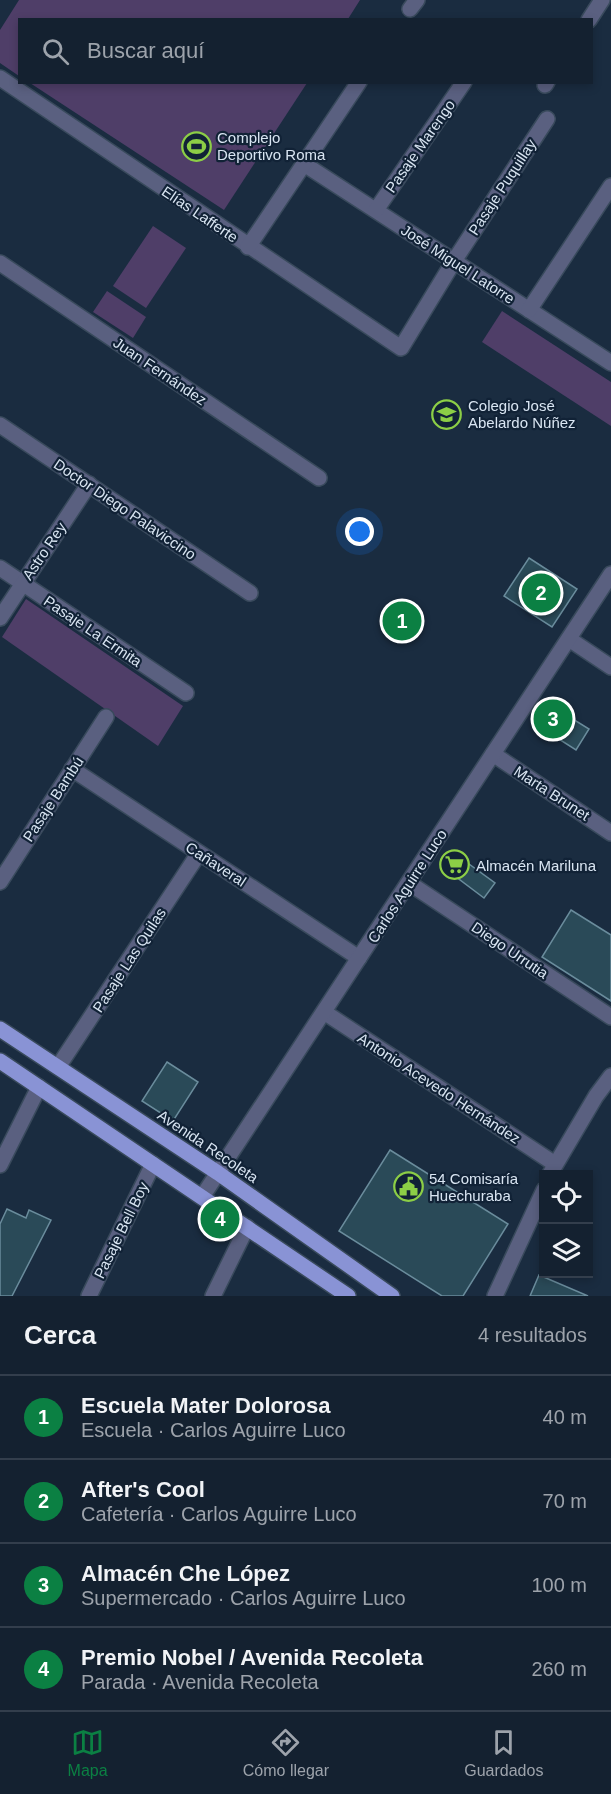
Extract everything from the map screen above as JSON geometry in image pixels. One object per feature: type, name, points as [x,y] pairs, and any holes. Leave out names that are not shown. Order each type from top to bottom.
[{"type":"main road","name":"Avenida Recoleta","points":[[0,1029],[218,1173],[386,1294]]},
{"type":"main road","points":[[0,1061],[348,1296]]},
{"type":"main road","points":[[63,1104],[78,1081]]},
{"type":"main road","points":[[302,1266],[321,1246]]},
{"type":"street","points":[[590,18],[602,0]]},
{"type":"street","name":"Elías Lafferte","points":[[0,78],[401,348]]},
{"type":"street","points":[[248,247],[357,84]]},
{"type":"street","name":"Pasaje Marengo","points":[[376,210],[463,84]]},
{"type":"street","name":"Pasaje Puquillay","points":[[401,348],[454,261],[547,118]]},
{"type":"street","name":"José Miguel Latorre","points":[[304,164],[530,310],[609,357]]},
{"type":"street","points":[[530,310],[611,186]]},
{"type":"street","name":"Juan Fernández","points":[[0,263],[319,478]]},
{"type":"street","name":"Doctor Diego Palaviccino","points":[[0,424],[250,592]]},
{"type":"street","name":"Astro Rey","points":[[0,618],[89,484]]},
{"type":"street","name":"Pasaje La Ermita","points":[[0,568],[186,693]]},
{"type":"street","name":"Carlos Aguirre Luco","points":[[202,1197],[611,574]]},
{"type":"street","points":[[569,639],[611,667]]},
{"type":"street","name":"Pasaje Bambú","points":[[0,882],[106,717]]},
{"type":"street","name":"Marta Brunet","points":[[493,754],[611,833]]},
{"type":"street","name":"Cañaveral","points":[[72,770],[359,958]]},
{"type":"street","name":"Pasaje Las Quilas","points":[[58,1067],[199,853]]},
{"type":"street","name":"Diego Urrutia","points":[[409,883],[611,1017]]},
{"type":"street","name":"Antonio Acevedo Hernández","points":[[324,1012],[553,1169]]},
{"type":"street","points":[[553,1169],[596,1096],[611,1076]]},
{"type":"street","points":[[0,1165],[39,1087]]},
{"type":"street","name":"Pasaje Bell Boy","points":[[89,1296],[153,1164]]},
{"type":"street","points":[[495,1296],[539,1199]]},
{"type":"street","points":[[213,1296],[247,1227]]},
{"type":"shaded area","points":[[19,0],[360,0],[349,18],[18,18],[18,75],[0,63],[0,30]]},
{"type":"shaded area","name":"Complejo Deportivo Roma","points":[[32,84],[306,84],[224,210]]},
{"type":"shaded area","points":[[153,226],[186,248],[146,308],[113,286]]},
{"type":"shaded area","points":[[107,291],[146,317],[133,338],[93,312]]},
{"type":"shaded area","points":[[502,311],[611,382],[611,426],[482,342]]},
{"type":"shaded area","points":[[26,599],[183,706],[158,746],[2,637]]},
{"type":"building","points":[[529,558],[577,589],[552,627],[504,596]]},
{"type":"building","points":[[555,708],[589,729],[576,750],[543,729]]},
{"type":"building","points":[[458,856],[495,883],[484,898],[447,870]]},
{"type":"building","points":[[571,910],[611,935],[611,1001],[542,957]]},
{"type":"building","points":[[167,1062],[198,1082],[173,1121],[142,1101]]},
{"type":"building","name":"54 Comisaría Huechuraba","points":[[390,1150],[508,1224],[463,1296],[442,1296],[339,1231]]},
{"type":"building","points":[[7,1209],[26,1218],[29,1210],[51,1220],[12,1296],[0,1296],[0,1224]]},
{"type":"building","points":[[539,1275],[539,1278],[546,1278],[588,1296],[530,1296]]},
{"type":"place","name":"Complejo Deportivo Roma","points":[[196,146]]},
{"type":"place","name":"Colegio José Abelardo Núñez","points":[[447,414]]},
{"type":"place","name":"After's Cool","points":[[541,593]]},
{"type":"place","name":"Escuela Mater Dolorosa","points":[[402,621]]},
{"type":"place","name":"Almacén Che López","points":[[553,719]]},
{"type":"place","name":"Almacén Mariluna","points":[[455,865]]},
{"type":"place","name":"54 Comisaría Huechuraba","points":[[408,1187]]},
{"type":"place","name":"Premio Nobel / Avenida Recoleta","points":[[220,1219]]}]
